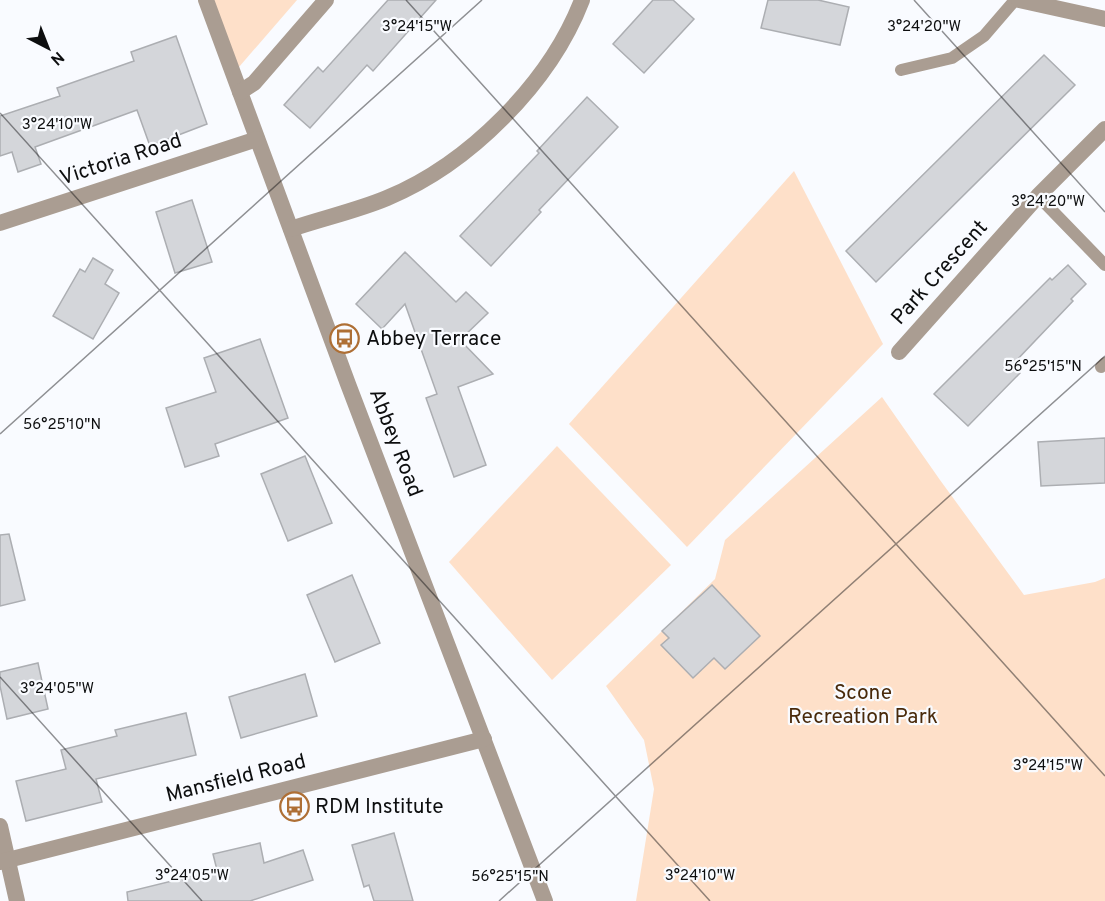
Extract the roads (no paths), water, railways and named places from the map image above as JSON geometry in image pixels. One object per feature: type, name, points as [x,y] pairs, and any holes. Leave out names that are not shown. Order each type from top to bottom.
[{"type":"street","name":"Abbey Road","points":[[207,0],[257,139],[545,901]]},
{"type":"street","points":[[240,92],[254,83],[326,0]]},
{"type":"street","points":[[291,229],[388,198],[420,182],[466,151],[509,112],[543,71],[565,36],[582,0]]},
{"type":"street","points":[[1017,0],[1058,4],[1105,19]]},
{"type":"street","name":"Park Crescent","points":[[899,352],[1038,196],[1105,129]]},
{"type":"street","name":"Victoria Road","points":[[0,224],[257,139]]},
{"type":"street","name":"Mansfield Road","points":[[4,861],[484,740]]},
{"type":"street","points":[[0,826],[4,861],[17,901]]},
{"type":"lane","points":[[901,70],[952,58],[984,36],[1017,0]]},
{"type":"lane","points":[[1038,196],[1105,266]]},
{"type":"place","name":"Abbey Terrace","points":[[345,339]]},
{"type":"place","name":"RDM Institute","points":[[294,807]]},
{"type":"park label","name":"Scone Recreation Park","points":[[863,705]]}]
